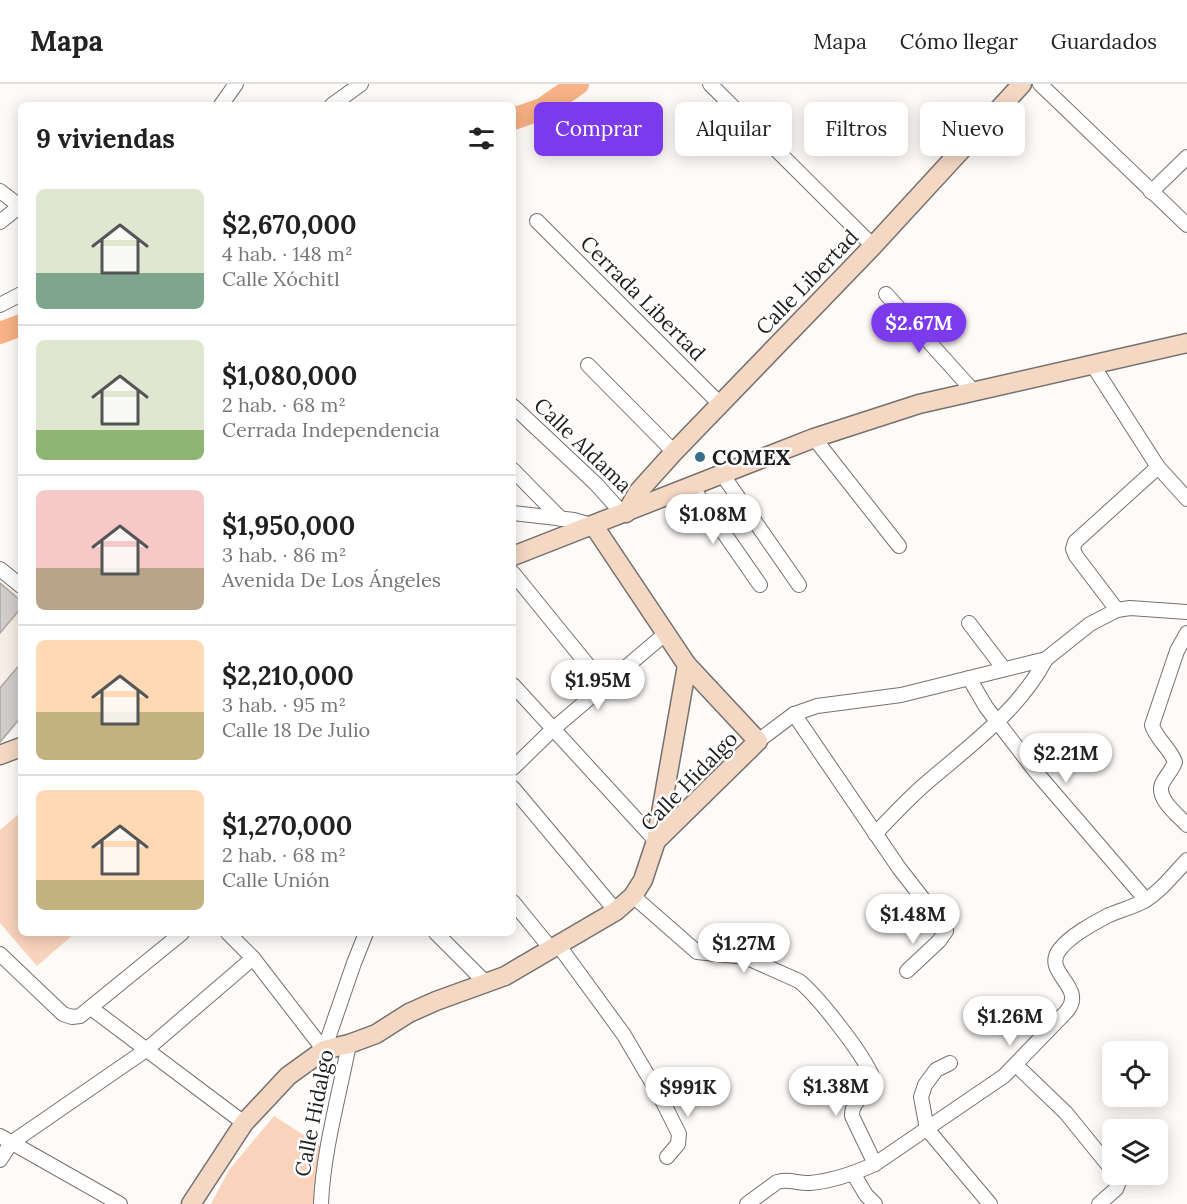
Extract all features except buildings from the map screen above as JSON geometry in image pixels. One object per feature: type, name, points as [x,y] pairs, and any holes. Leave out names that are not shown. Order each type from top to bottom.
[{"type":"main road","name":"Calle Libertad","points":[[624,514],[638,492],[674,452],[873,246],[1022,84]]},
{"type":"main road","points":[[516,555],[814,438],[919,404],[1187,343]]},
{"type":"main road","points":[[594,526],[687,665],[758,741]]},
{"type":"main road","points":[[656,841],[687,665]]},
{"type":"main road","name":"Calle Hidalgo","points":[[350,1044],[376,1034],[409,1013],[436,1001],[505,976],[616,911],[633,896],[643,880],[656,841],[758,741]]},
{"type":"main road","points":[[1,753],[18,748]]},
{"type":"main road","points":[[191,1204],[244,1123],[288,1076],[324,1050],[350,1044]]},
{"type":"street","points":[[223,102],[236,84]]},
{"type":"street","points":[[336,102],[361,84]]},
{"type":"street","points":[[710,84],[873,246]]},
{"type":"street","points":[[1040,84],[1187,225]]},
{"type":"street","points":[[1151,192],[1187,157]]},
{"type":"street","points":[[0,191],[18,204]]},
{"type":"street","points":[[0,222],[18,208]]},
{"type":"street","name":"Cerrada Libertad","points":[[537,221],[720,404]]},
{"type":"street","points":[[886,294],[975,393]]},
{"type":"street","points":[[0,305],[18,296]]},
{"type":"street","points":[[1092,364],[1158,467],[1187,499]]},
{"type":"street","points":[[588,365],[674,452]]},
{"type":"street","name":"Calle Aldama","points":[[516,409],[597,483],[624,514]]},
{"type":"street","points":[[814,438],[899,546]]},
{"type":"street","points":[[1117,610],[1076,556],[1073,549],[1075,542],[1158,467]]},
{"type":"street","points":[[516,473],[561,519]]},
{"type":"street","points":[[722,474],[799,585]]},
{"type":"street","points":[[692,487],[760,585]]},
{"type":"street","points":[[516,513],[594,526]]},
{"type":"street","points":[[0,569],[18,584]]},
{"type":"street","points":[[516,577],[604,685]]},
{"type":"street","name":"Calle Hidalgo","points":[[758,741],[794,714],[817,706],[901,695],[1046,659],[1090,624],[1117,610],[1130,608],[1187,612]]},
{"type":"street","points":[[969,623],[1004,669]]},
{"type":"street","points":[[1187,633],[1177,651],[1152,724],[1174,762],[1162,783],[1161,794],[1187,825]]},
{"type":"street","points":[[516,765],[552,730],[665,634]]},
{"type":"street","points":[[875,834],[924,785],[997,722],[1027,691],[1046,659]]},
{"type":"street","points":[[969,678],[974,690],[997,722],[1052,792],[1146,900]]},
{"type":"street","points":[[516,688],[656,841]]},
{"type":"street","points":[[794,714],[875,834],[946,930],[939,941],[907,971]]},
{"type":"street","points":[[516,792],[616,911]]},
{"type":"street","points":[[747,1204],[783,1180],[812,1183],[853,1173],[875,1164],[984,1092],[1016,1065],[1074,1001],[1056,964],[1056,957],[1060,949],[1108,916],[1146,900],[1162,887],[1187,860]]},
{"type":"street","points":[[633,896],[697,952],[745,957],[799,981],[818,999],[866,1064],[872,1076],[874,1082],[872,1087],[855,1103],[852,1116],[875,1164]]},
{"type":"street","points":[[516,905],[556,948],[624,1035],[679,1134],[678,1144],[668,1157]]},
{"type":"street","points":[[0,954],[63,1014],[72,1017],[80,1016],[91,1008],[178,936]]},
{"type":"street","points":[[231,936],[253,957],[324,1050]]},
{"type":"street","points":[[324,1050],[365,936]]},
{"type":"street","points":[[439,936],[487,984]]},
{"type":"street","points":[[0,1160],[6,1139],[146,1050],[253,957]]},
{"type":"street","points":[[91,1008],[244,1123]]},
{"type":"street","name":"Calle Hidalgo","points":[[321,1204],[333,1121],[350,1044]]},
{"type":"street","points":[[950,1063],[936,1070],[925,1085],[921,1096],[927,1129],[990,1204]]},
{"type":"street","points":[[1016,1065],[1066,1113],[1102,1157]]},
{"type":"street","points":[[6,1139],[120,1204]]},
{"type":"street","points":[[853,1173],[866,1195],[875,1204]]},
{"type":"street","points":[[1099,1204],[1118,1185]]},
{"type":"shaded area","points":[[0,580],[18,595],[18,723],[0,745]]},
{"type":"shaded area","points":[[18,815],[18,936],[72,936],[37,966],[0,923],[0,830]]},
{"type":"shaded area","points":[[274,1116],[321,1146],[315,1204],[211,1204],[229,1170]]},
{"type":"waterway","points":[[516,118],[542,109],[578,84]]},
{"type":"waterway","points":[[0,333],[18,326]]},
{"type":"place","name":"COMEX","points":[[700,457]]}]
